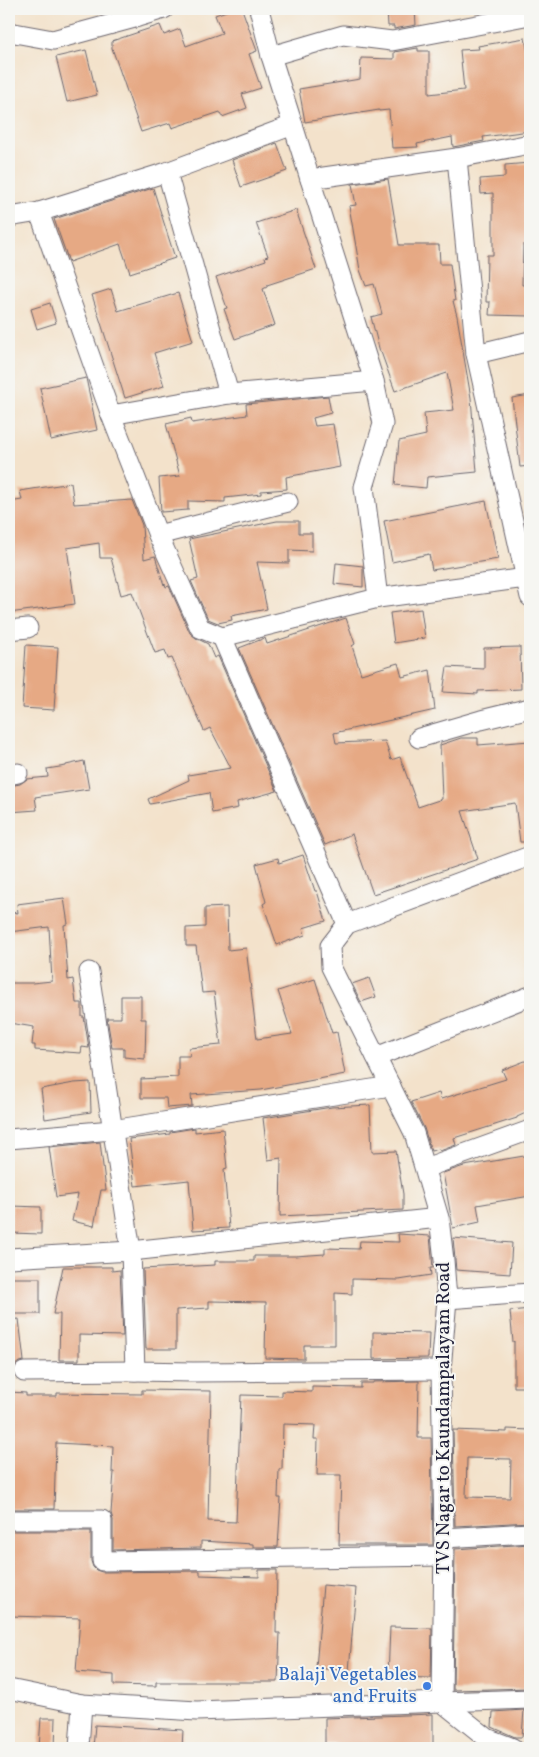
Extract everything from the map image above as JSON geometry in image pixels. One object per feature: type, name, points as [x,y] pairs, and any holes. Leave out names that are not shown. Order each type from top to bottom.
[{"type":"street","points":[[9,32],[52,40],[136,13],[164,9]]},
{"type":"street","points":[[259,9],[271,56],[374,381],[383,424],[364,487],[378,598]]},
{"type":"street","points":[[271,56],[343,35],[392,41],[530,15]]},
{"type":"street","points":[[9,217],[39,212],[167,172],[293,125]]},
{"type":"street","points":[[310,179],[458,158],[530,144]]},
{"type":"street","points":[[458,158],[476,354],[530,597]]},
{"type":"street","points":[[167,172],[229,394]]},
{"type":"street","points":[[39,212],[111,415],[158,535],[200,628],[222,637],[378,598],[526,578]]},
{"type":"street","points":[[476,354],[530,341]]},
{"type":"street","points":[[111,415],[229,394],[374,381]]},
{"type":"street","points":[[158,535],[288,502]]},
{"type":"street","points":[[9,630],[28,628]]},
{"type":"street","points":[[222,637],[347,924],[530,856]]},
{"type":"street","points":[[419,738],[530,708]]},
{"type":"street","name":"TVS Nagar to Kaundampalayam Road","points":[[347,924],[330,946],[331,967],[414,1133],[439,1218],[447,1299],[441,1370],[444,1547],[442,1702]]},
{"type":"street","points":[[89,972],[131,1251],[134,1371]]},
{"type":"street","points":[[376,1058],[530,996]]},
{"type":"street","points":[[9,1139],[112,1130],[391,1086]]},
{"type":"street","points":[[425,1168],[530,1130]]},
{"type":"street","points":[[9,1258],[131,1251],[439,1218]]},
{"type":"street","points":[[447,1299],[530,1293]]},
{"type":"street","points":[[24,1372],[441,1370]]},
{"type":"street","points":[[9,1520],[102,1520],[102,1561],[444,1547],[530,1534]]},
{"type":"street","points":[[9,1689],[82,1704],[197,1711],[530,1699]]},
{"type":"street","points":[[442,1702],[487,1738],[513,1748]]},
{"type":"street","points":[[79,1748],[82,1704]]},
{"type":"building","points":[[232,9],[242,9],[257,51],[249,54],[261,88],[242,94],[247,108],[222,117],[220,112],[172,128],[170,123],[141,132],[112,48],[112,41],[160,25],[164,35],[180,29],[186,46],[222,33],[215,15]]},
{"type":"building","points":[[387,9],[415,9],[416,25],[394,29],[394,26],[388,26]]},
{"type":"building","points":[[525,38],[530,63],[530,131],[483,137],[484,141],[453,147],[452,137],[417,144],[418,147],[392,148],[389,110],[305,122],[299,89],[360,79],[361,58],[394,59],[394,52],[418,48],[418,51],[429,51],[429,94],[464,90],[460,50],[479,49],[478,46]]},
{"type":"building","points":[[86,50],[97,95],[67,102],[56,57]]},
{"type":"building","points":[[277,143],[287,171],[241,187],[232,160]]},
{"type":"building","points":[[530,163],[530,245],[523,245],[522,285],[530,285],[530,316],[489,315],[490,302],[486,302],[487,255],[493,255],[493,193],[481,194],[480,179],[505,177],[505,165]]},
{"type":"building","points":[[388,179],[399,245],[439,245],[440,264],[450,264],[455,301],[453,301],[471,398],[477,472],[427,477],[426,488],[395,485],[399,441],[426,435],[424,413],[454,410],[447,373],[395,391],[380,352],[371,317],[382,314],[374,284],[366,286],[360,270],[349,206],[356,205],[352,184]]},
{"type":"building","points":[[153,188],[175,258],[130,273],[120,244],[69,262],[54,219]]},
{"type":"building","points":[[296,210],[316,269],[267,285],[263,289],[275,325],[235,339],[224,309],[227,308],[216,277],[266,260],[265,257],[268,256],[256,223]]},
{"type":"building","points":[[111,289],[118,311],[178,293],[193,341],[154,353],[164,386],[125,398],[92,295]]},
{"type":"building","points":[[50,303],[56,323],[37,329],[31,309]]},
{"type":"building","points":[[86,378],[97,430],[51,440],[40,388]]},
{"type":"building","points":[[530,395],[530,466],[520,467],[512,398]]},
{"type":"building","points":[[328,396],[331,413],[313,418],[315,426],[333,424],[340,467],[286,477],[287,489],[261,491],[261,494],[225,498],[225,502],[188,501],[188,510],[161,512],[159,478],[180,476],[166,424],[191,418],[192,423],[247,415],[246,404]]},
{"type":"building","points":[[71,483],[74,504],[132,500],[142,525],[144,559],[155,556],[164,585],[166,587],[169,586],[190,633],[208,644],[214,658],[218,656],[277,791],[237,802],[238,808],[212,813],[209,793],[150,804],[148,799],[189,780],[188,775],[231,768],[210,728],[204,731],[172,658],[168,659],[165,650],[155,653],[132,592],[121,595],[111,558],[100,558],[99,543],[67,548],[75,604],[9,613],[9,502],[22,500],[20,491]]},
{"type":"building","points":[[486,501],[498,559],[432,570],[429,554],[392,562],[384,521]]},
{"type":"building","points":[[277,521],[299,521],[299,533],[312,533],[312,551],[289,550],[289,563],[257,562],[267,609],[231,616],[232,620],[218,623],[208,619],[191,581],[198,579],[189,539]]},
{"type":"building","points":[[336,563],[363,566],[363,587],[334,584]]},
{"type":"building","points":[[421,609],[425,638],[394,643],[390,613]]},
{"type":"building","points":[[346,618],[355,644],[352,646],[361,674],[398,663],[402,677],[430,670],[435,710],[334,733],[336,743],[385,741],[391,760],[400,757],[418,807],[442,799],[440,745],[461,738],[478,738],[478,745],[530,741],[530,842],[520,842],[515,803],[462,811],[478,859],[373,894],[352,834],[325,845],[239,648],[265,638],[267,644]]},
{"type":"building","points":[[26,645],[58,647],[54,710],[22,708]]},
{"type":"building","points":[[520,647],[521,689],[478,691],[478,694],[443,692],[447,667],[484,669],[484,648]]},
{"type":"building","points":[[84,761],[89,789],[35,797],[37,810],[9,812],[9,786],[20,784],[27,779],[48,777],[47,769]]},
{"type":"building","points":[[303,855],[326,921],[303,928],[305,935],[277,945],[263,904],[266,902],[256,864],[278,858],[279,863]]},
{"type":"building","points":[[64,898],[68,924],[64,925],[68,980],[73,979],[76,1003],[82,1003],[82,1017],[84,1017],[89,1048],[82,1047],[81,1053],[35,1050],[35,1045],[32,1045],[34,1027],[9,1023],[9,983],[52,981],[49,927],[9,932],[9,912],[18,913],[17,904]]},
{"type":"building","points":[[227,907],[228,950],[246,948],[257,1039],[292,1034],[278,991],[315,979],[332,1033],[337,1032],[345,1074],[261,1090],[191,1095],[192,1106],[167,1108],[166,1098],[141,1098],[141,1079],[178,1077],[178,1056],[190,1056],[189,1048],[221,1045],[214,992],[202,993],[196,946],[186,946],[186,928],[205,927],[205,908]]},
{"type":"building","points":[[369,978],[376,997],[361,1002],[352,984]]},
{"type":"building","points":[[121,996],[141,996],[141,1019],[146,1019],[145,1059],[124,1057],[124,1048],[112,1048],[107,1018],[121,1018]]},
{"type":"building","points":[[530,1059],[530,1111],[517,1118],[454,1138],[456,1145],[440,1151],[439,1149],[431,1151],[424,1128],[411,1102],[439,1093],[441,1099],[506,1079],[502,1070]]},
{"type":"building","points":[[90,1082],[91,1112],[45,1119],[41,1089]]},
{"type":"building","points":[[370,1105],[372,1152],[396,1151],[403,1194],[403,1210],[280,1216],[281,1158],[268,1160],[263,1118],[332,1107]]},
{"type":"building","points":[[195,1128],[195,1132],[223,1129],[227,1168],[224,1169],[229,1228],[193,1230],[189,1180],[135,1186],[129,1139],[170,1134],[170,1132]]},
{"type":"building","points":[[100,1142],[106,1190],[101,1190],[94,1226],[72,1221],[78,1194],[56,1197],[49,1147]]},
{"type":"building","points":[[530,1155],[530,1196],[477,1205],[480,1222],[453,1228],[443,1173],[464,1166]]},
{"type":"building","points":[[12,1206],[41,1207],[41,1234],[11,1233]]},
{"type":"building","points":[[398,1234],[430,1236],[433,1268],[430,1268],[431,1275],[399,1280],[352,1279],[352,1294],[335,1293],[335,1345],[304,1345],[304,1359],[265,1358],[266,1302],[209,1301],[209,1308],[176,1310],[176,1349],[146,1349],[143,1269],[215,1265],[215,1261],[254,1261],[254,1256],[325,1254],[325,1248],[359,1249],[360,1241],[399,1242]]},
{"type":"building","points":[[453,1238],[512,1243],[510,1274],[456,1270]]},
{"type":"building","points":[[63,1267],[112,1267],[112,1271],[120,1270],[123,1336],[79,1335],[79,1360],[59,1360],[60,1314],[53,1314]]},
{"type":"building","points":[[9,1278],[40,1278],[40,1314],[9,1314]]},
{"type":"building","points":[[530,1309],[530,1387],[514,1387],[514,1341],[510,1311]]},
{"type":"building","points":[[19,1319],[24,1361],[9,1367],[9,1320]]},
{"type":"building","points":[[373,1332],[429,1333],[428,1358],[373,1359]]},
{"type":"building","points":[[419,1381],[418,1438],[431,1438],[433,1545],[339,1545],[341,1475],[317,1475],[318,1439],[314,1439],[315,1425],[283,1424],[282,1469],[279,1469],[278,1498],[281,1498],[278,1547],[253,1547],[253,1544],[201,1541],[201,1548],[113,1550],[113,1520],[111,1513],[114,1472],[112,1472],[113,1446],[56,1443],[54,1509],[10,1509],[12,1446],[9,1445],[9,1392],[26,1393],[26,1396],[57,1396],[57,1393],[142,1394],[142,1390],[211,1391],[208,1521],[236,1522],[241,1395],[282,1396],[282,1391],[312,1392],[312,1387],[361,1388],[361,1383]]},
{"type":"building","points":[[507,1429],[530,1430],[530,1522],[455,1526],[453,1430],[507,1432]],"holes":[[[467,1458],[511,1459],[510,1498],[466,1497]]]},
{"type":"building","points":[[9,1531],[91,1531],[91,1561],[96,1570],[102,1572],[200,1571],[200,1575],[259,1577],[259,1570],[277,1570],[276,1633],[280,1633],[278,1682],[156,1682],[156,1686],[114,1685],[114,1675],[76,1672],[80,1618],[9,1616]]},
{"type":"building","points":[[530,1544],[530,1688],[453,1690],[455,1549]]},
{"type":"building","points":[[323,1585],[356,1588],[349,1671],[316,1668]]},
{"type":"building","points":[[390,1627],[432,1628],[431,1678],[388,1677]]},
{"type":"building","points":[[524,1710],[522,1737],[515,1737],[492,1727],[493,1712]]},
{"type":"building","points":[[433,1714],[433,1748],[338,1748],[338,1744],[325,1744],[325,1718]]},
{"type":"building","points":[[41,1718],[56,1718],[55,1748],[39,1748]]},
{"type":"building","points":[[95,1725],[183,1730],[182,1748],[93,1748]]},
{"type":"place","name":"Balaji Vegetables and Fruits","points":[[427,1686]]}]
